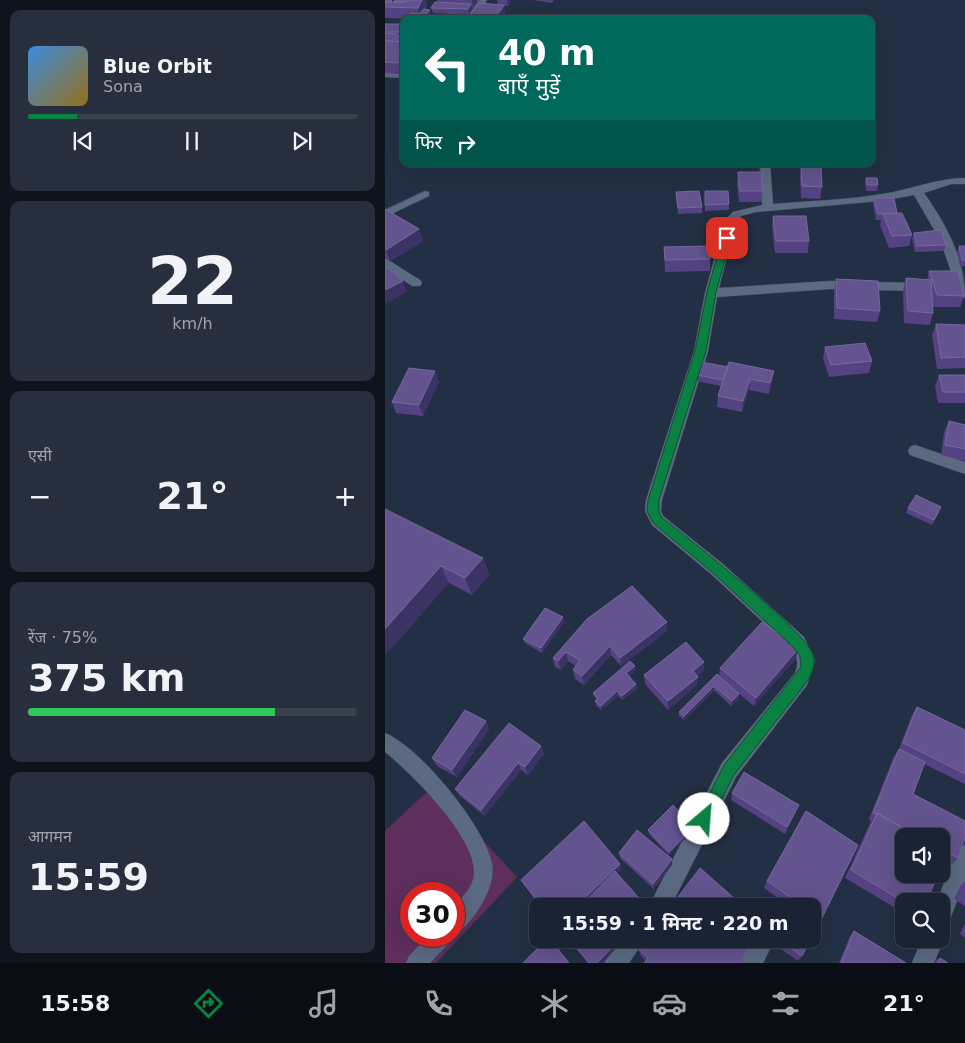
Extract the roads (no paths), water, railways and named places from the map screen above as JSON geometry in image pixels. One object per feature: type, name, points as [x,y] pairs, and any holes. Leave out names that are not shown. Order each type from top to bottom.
[{"type":"street","points":[[474,15],[483,0]]},
{"type":"street","points":[[385,74],[400,75]]},
{"type":"street","points":[[765,167],[768,208]]},
{"type":"street","points":[[664,898],[729,770],[801,679],[808,667],[807,655],[798,643],[717,569],[657,520],[653,511],[653,500],[701,351],[711,293],[731,220],[737,214],[746,210],[879,198],[917,192],[950,181],[965,181]]},
{"type":"street","points":[[917,192],[935,214],[965,294]]},
{"type":"street","points":[[385,214],[425,194]]},
{"type":"street","points":[[385,262],[416,283]]},
{"type":"street","points":[[711,293],[830,285],[917,287]]},
{"type":"street","points":[[915,451],[965,468]]},
{"type":"street","points":[[950,894],[965,855]]},
{"type":"street","points":[[615,963],[627,948]]},
{"type":"street","points":[[752,963],[760,948]]},
{"type":"street","points":[[923,963],[929,948]]},
{"type":"lane","points":[[385,741],[425,774],[472,840],[483,864],[480,887],[471,906],[465,912]]},
{"type":"lane","points":[[417,963],[432,947]]}]
